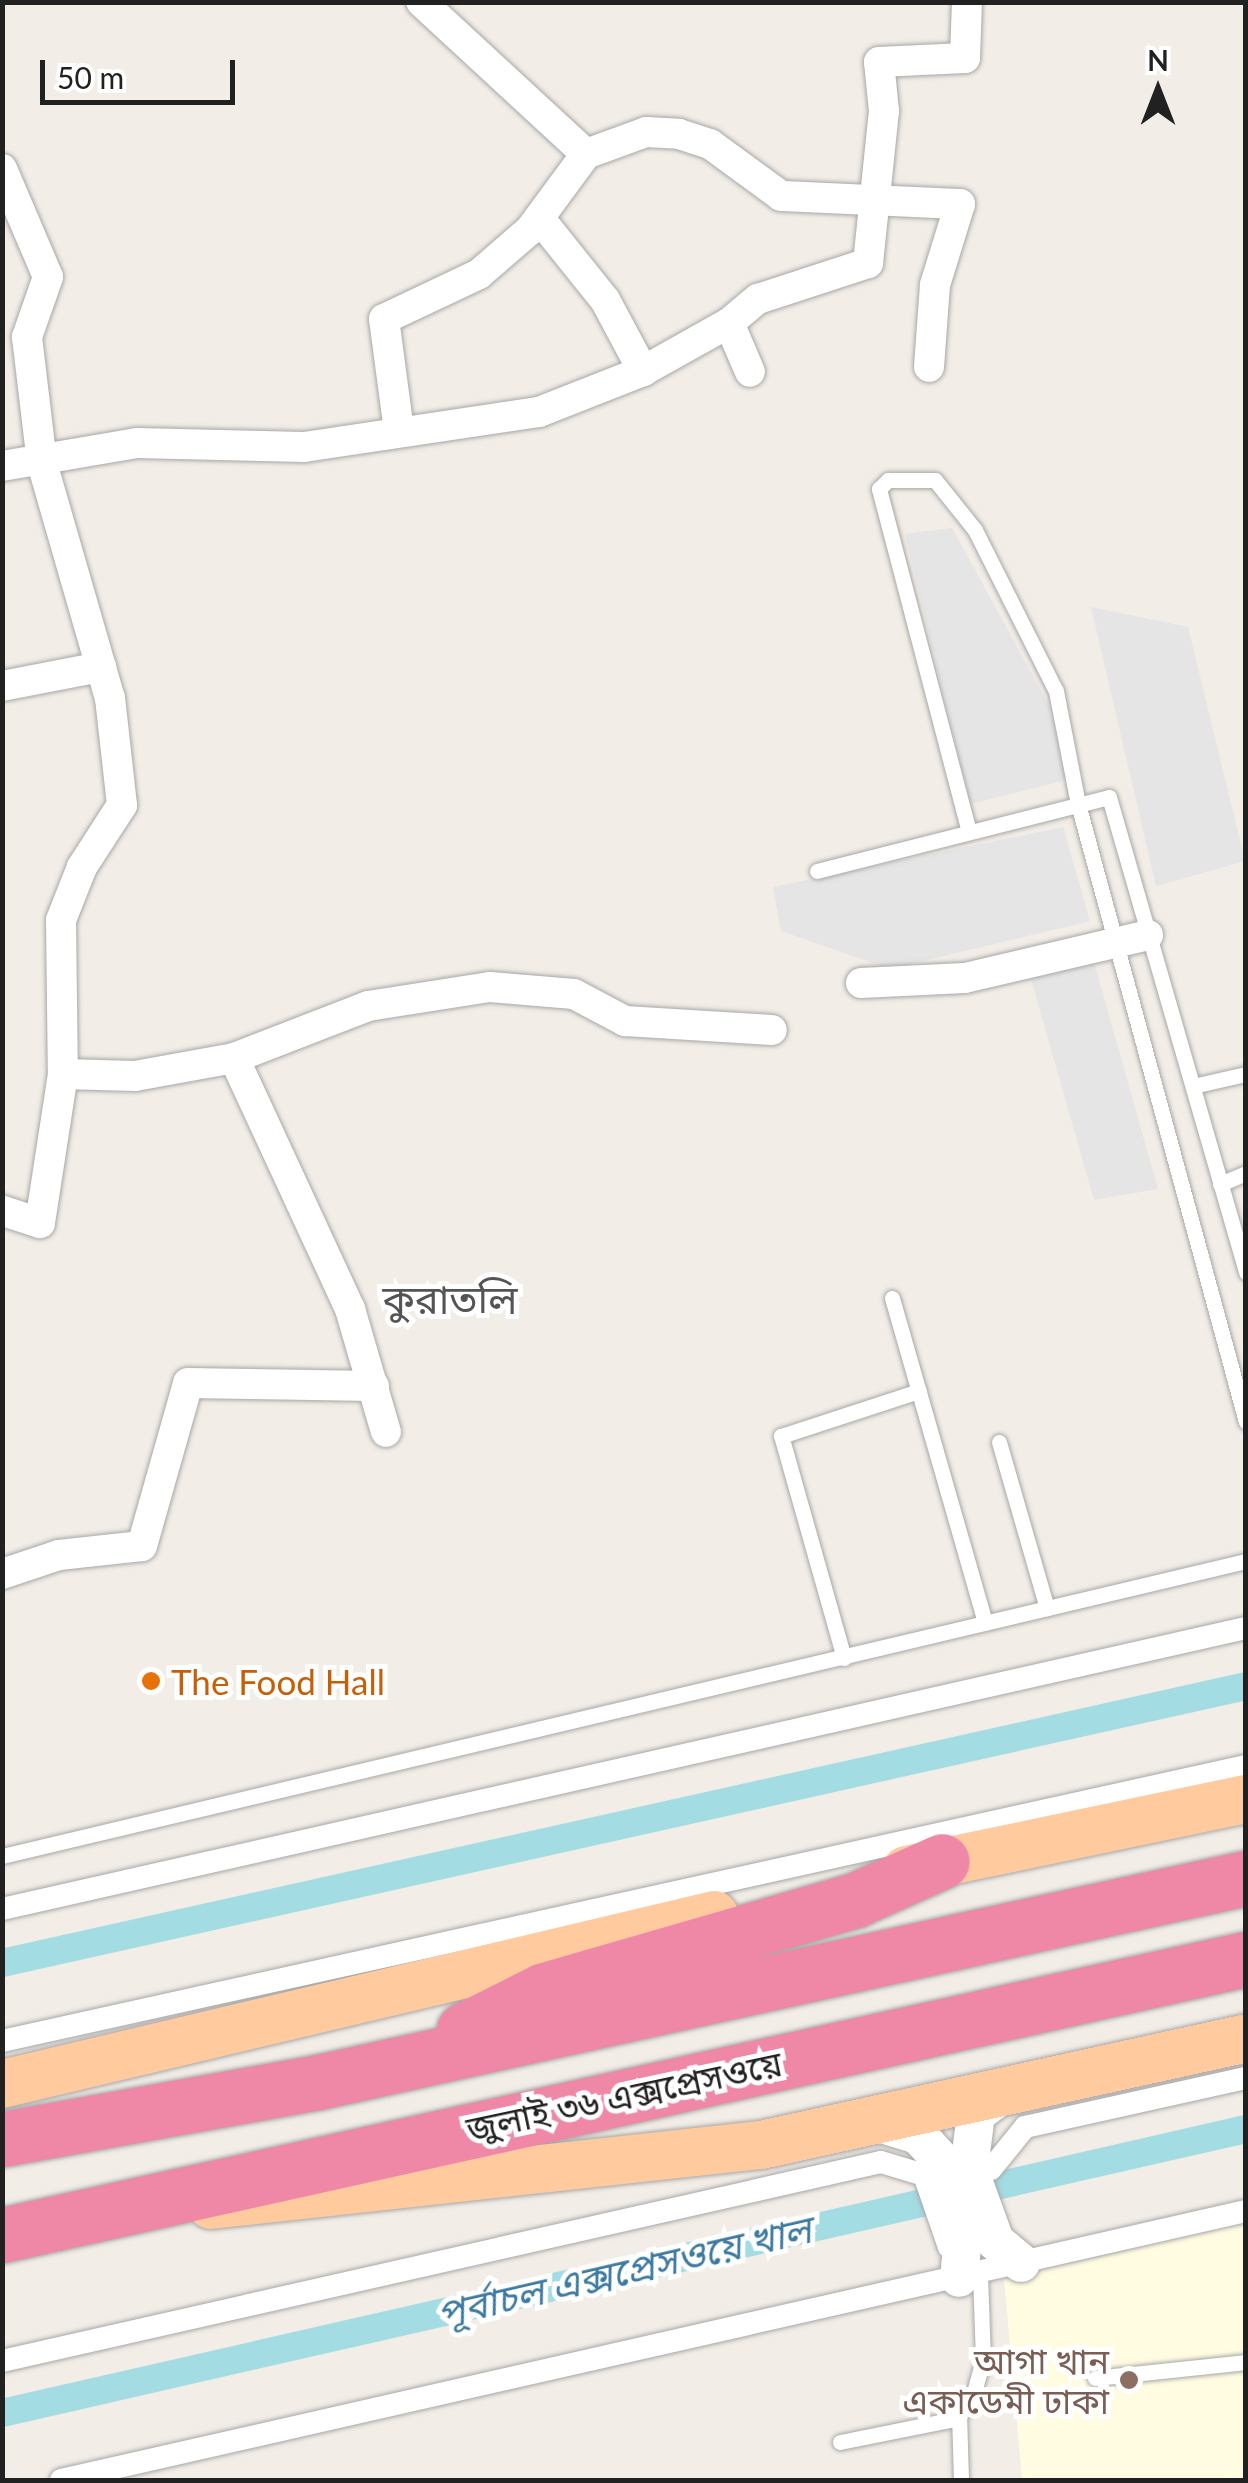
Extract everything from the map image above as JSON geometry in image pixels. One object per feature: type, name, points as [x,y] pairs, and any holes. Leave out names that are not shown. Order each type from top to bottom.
[{"type":"highway","points":[[389,2066],[544,1990],[855,1900],[942,1862]]},
{"type":"highway","points":[[2,2139],[318,2082],[1246,1878]]},
{"type":"highway","name":"জুলাই ৩৬ এক্সপ্রেসওয়ে","points":[[2,2235],[1246,1959]]},
{"type":"highway","points":[[2,2172],[182,2130],[318,2082]]},
{"type":"main road","points":[[2,2084],[1245,1790]]},
{"type":"main road","points":[[103,2210],[284,2202],[897,2129],[1004,2093],[1246,2038]]},
{"type":"street","points":[[421,2],[586,154]]},
{"type":"street","points":[[2,466],[42,463],[137,444],[304,447],[539,412],[643,371],[729,323],[758,299],[868,262],[884,111],[879,62],[965,58],[967,2]]},
{"type":"street","points":[[399,430],[384,319],[479,274],[540,219],[586,154],[646,132],[679,134],[710,144],[781,196],[872,197],[960,204],[935,285],[930,367]]},
{"type":"street","points":[[2,169],[48,277],[27,337],[42,463],[101,667],[122,805],[61,920],[62,1074],[40,1224],[2,1211]]},
{"type":"street","points":[[540,219],[605,300],[643,371]]},
{"type":"street","points":[[729,323],[750,372]]},
{"type":"street","points":[[2,686],[101,667]]},
{"type":"street","points":[[861,983],[965,978],[1148,935]]},
{"type":"street","points":[[62,1074],[135,1076],[234,1058],[368,1006],[490,988],[574,994],[625,1020],[772,1030]]},
{"type":"street","points":[[234,1058],[350,1309],[386,1432]]},
{"type":"street","points":[[2,1574],[60,1555],[142,1546],[188,1383],[374,1386]]},
{"type":"street","points":[[2,1908],[1246,1628]]},
{"type":"street","points":[[2,2041],[1245,1790]]},
{"type":"street","points":[[991,2169],[1025,2128],[1246,2078]]},
{"type":"street","points":[[990,2261],[969,2169],[970,2135],[976,2114],[1004,2093]]},
{"type":"street","points":[[897,2129],[956,2176],[990,2261]]},
{"type":"street","points":[[2,2361],[881,2162],[924,2175],[934,2191],[949,2238],[990,2261]]},
{"type":"street","points":[[62,2480],[990,2261],[1246,2212]]},
{"type":"lane","points":[[969,832],[879,489],[888,480],[935,480],[975,530],[1056,691],[1078,804],[1114,943],[1246,1422]]},
{"type":"lane","points":[[817,870],[1109,797],[1246,1273]]},
{"type":"lane","points":[[1193,1086],[1246,1074]]},
{"type":"lane","points":[[1220,1184],[1246,1173]]},
{"type":"lane","points":[[892,1298],[985,1623]]},
{"type":"lane","points":[[844,1658],[781,1436],[919,1391]]},
{"type":"lane","points":[[1000,1442],[1047,1608]]},
{"type":"lane","points":[[2,1856],[1246,1562]]},
{"type":"lane","points":[[962,2480],[960,2413],[983,2360],[990,2261]]},
{"type":"lane","points":[[1095,2378],[1246,2362]]},
{"type":"lane","points":[[840,2442],[960,2413]]},
{"type":"shaded area","points":[[952,528],[1048,703],[1071,779],[970,804],[905,534]]},
{"type":"shaded area","points":[[1091,607],[1188,627],[1245,861],[1156,886]]},
{"type":"shaded area","points":[[1063,827],[1090,921],[890,969],[781,931],[773,887]]},
{"type":"shaded area","points":[[1094,962],[1158,1189],[1094,1200],[1031,979]]},
{"type":"shaded area","name":"আগা খান একাডেমী ঢাকা","points":[[1245,2223],[1245,2480],[1022,2480],[1004,2279]]},
{"type":"waterway","name":"পূর্বাচল এক্সপ্রেসওয়ে খাল","points":[[2,1963],[1246,1686]]},
{"type":"waterway","name":"পূর্বাচল এক্সপ্রেসওয়ে খাল","points":[[2,2413],[1246,2129]]},
{"type":"place","name":"The Food Hall","points":[[151,1681]]},
{"type":"place","name":"আগা খান একাডেমী ঢাকা","points":[[1129,2380]]},
{"type":"district","name":"কুরাতলি","points":[[450,1299]]}]
